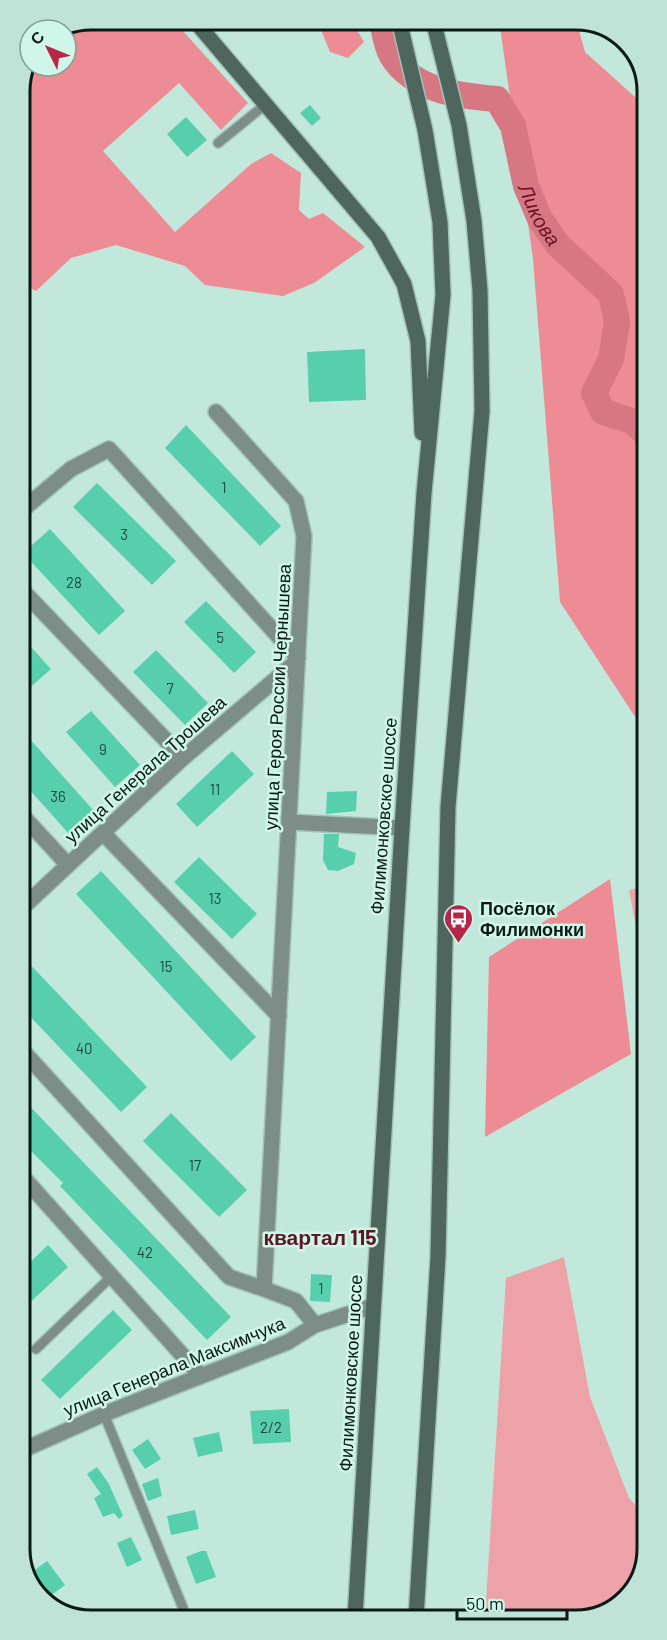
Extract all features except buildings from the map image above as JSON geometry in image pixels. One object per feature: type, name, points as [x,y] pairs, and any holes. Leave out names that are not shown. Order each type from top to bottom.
[{"type":"main road","points":[[203,30],[378,237],[404,284],[418,341],[424,493]]},
{"type":"main road","name":"Филимонковское шоссе","points":[[355,1610],[424,493],[443,295],[440,222],[425,130],[401,30]]},
{"type":"main road","points":[[416,1610],[438,1257],[448,807],[482,411],[480,290],[474,221],[459,125],[435,30]]},
{"type":"street","name":"улица Героя России Чернышева","points":[[216,412],[296,501],[304,536],[264,1289]]},
{"type":"street","points":[[30,503],[71,469],[109,449],[297,660]]},
{"type":"street","points":[[30,597],[183,758]]},
{"type":"street","name":"улица Генерала Трошева","points":[[30,901],[183,758],[297,660]]},
{"type":"street","points":[[289,822],[402,828]]},
{"type":"street","points":[[30,824],[68,865]]},
{"type":"street","points":[[103,832],[279,1016]]},
{"type":"street","points":[[30,1059],[230,1277],[296,1301],[315,1325]]},
{"type":"street","points":[[30,1185],[201,1376]]},
{"type":"street","name":"улица Генерала Максимчука","points":[[30,1447],[104,1414],[288,1342],[315,1325],[373,1306]]},
{"type":"lane","points":[[218,143],[266,104]]},
{"type":"lane","points":[[36,1349],[113,1275]]},
{"type":"lane","points":[[104,1414],[183,1608]]},
{"type":"shaded area","points":[[182,30],[248,103],[221,130],[179,83],[103,151],[175,232],[251,164],[271,153],[301,173],[299,210],[309,219],[323,213],[365,247],[314,283],[283,296],[205,285],[185,266],[116,245],[71,258],[36,291],[30,288],[32,78],[78,78],[78,31]]},
{"type":"shaded area","points":[[321,30],[357,30],[364,42],[348,58],[330,52]]},
{"type":"shaded area","points":[[500,30],[579,30],[585,52],[637,99],[637,720],[560,602],[533,259]]},
{"type":"shaded area","points":[[610,879],[631,1054],[485,1137],[489,957]]},
{"type":"shaded area","points":[[637,888],[637,932],[629,890]]},
{"type":"shaded area","points":[[564,1257],[590,1397],[629,1498],[637,1507],[637,1549],[634,1569],[629,1580],[619,1592],[596,1607],[576,1610],[485,1610],[506,1278]]},
{"type":"waterway","name":"Ликова","points":[[384,30],[392,56],[412,77],[438,90],[497,99],[513,126],[526,186],[540,219],[558,245],[611,294],[617,322],[611,359],[594,393],[603,412],[632,421],[637,426]]},
{"type":"place","name":"Посёлок Филимонки","points":[[459,944]]},
{"type":"district","name":"квартал 115","points":[[320,1236]]}]
